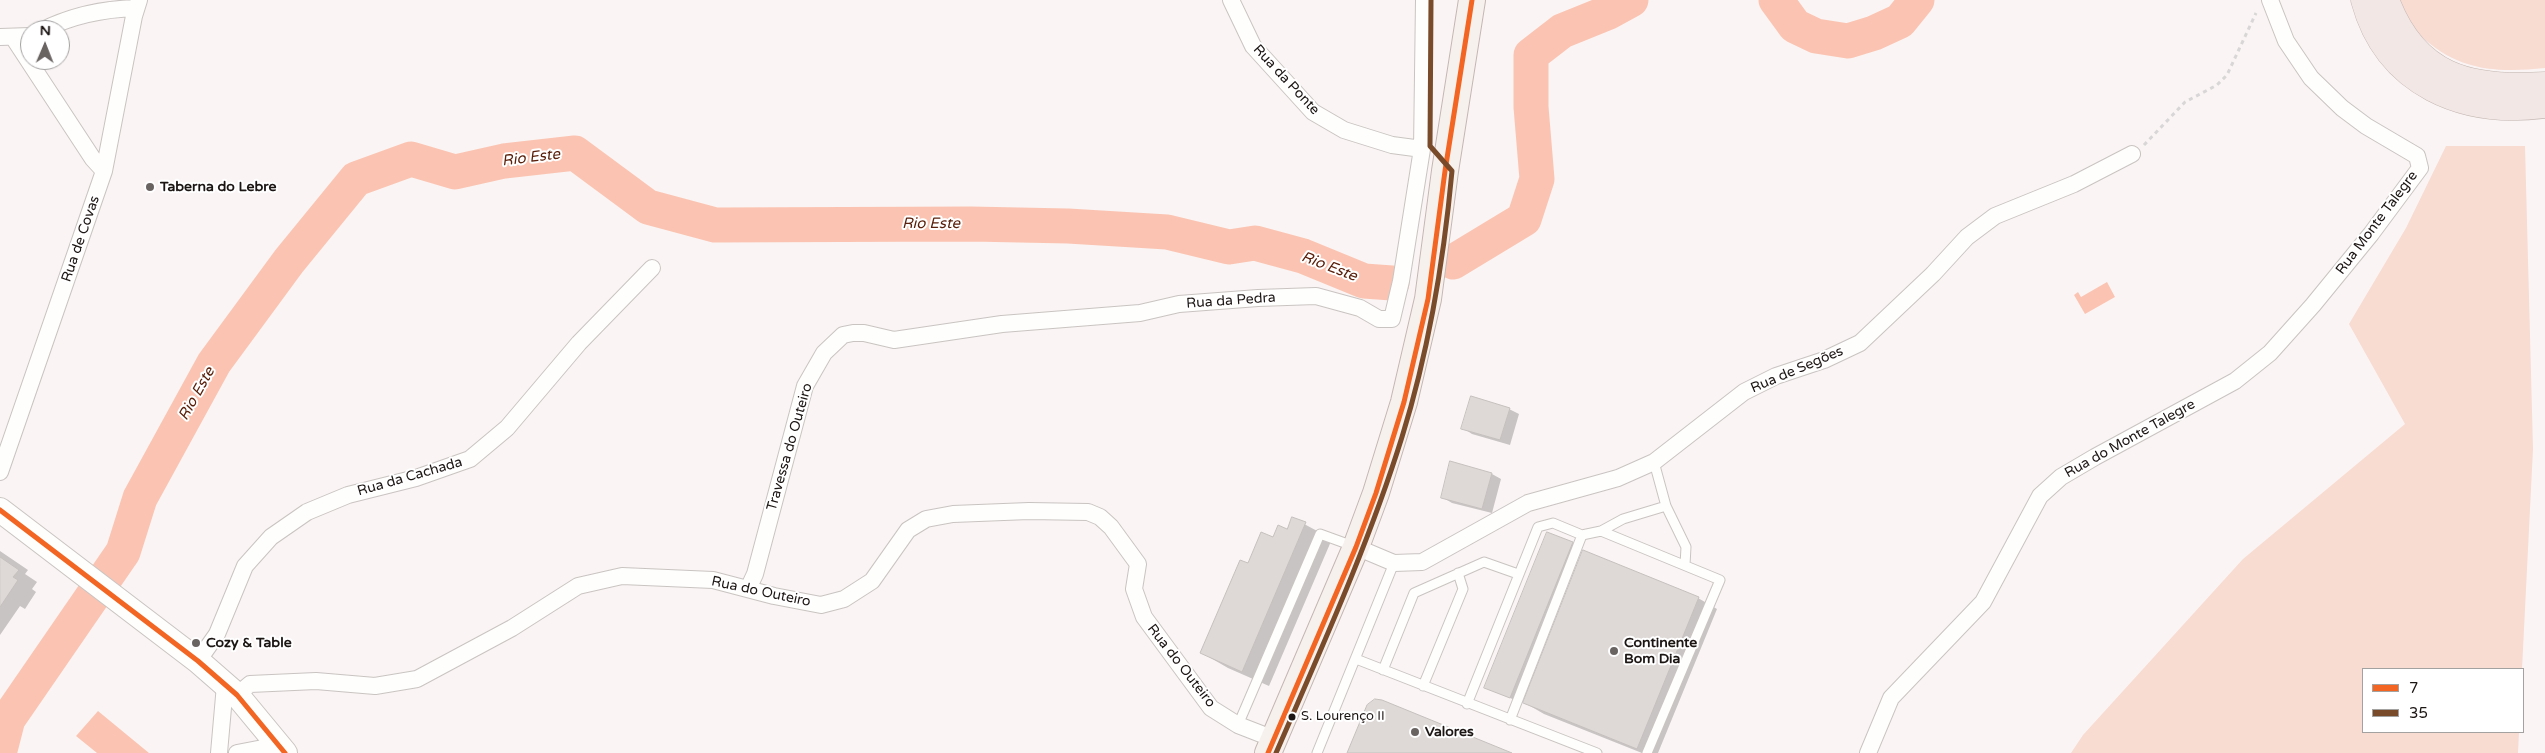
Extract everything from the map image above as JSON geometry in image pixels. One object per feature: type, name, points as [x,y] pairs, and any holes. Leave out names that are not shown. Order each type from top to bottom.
[{"type":"highway","points":[[2365,0],[2380,37],[2394,57],[2412,74],[2434,89],[2459,100],[2490,106],[2523,107],[2545,104]]},
{"type":"highway","points":[[2385,0],[2393,22],[2412,48],[2439,71],[2467,82],[2489,87],[2545,86]]},
{"type":"main road","points":[[1271,746],[1356,547],[1396,434],[1428,299],[1445,171],[1472,0]]},
{"type":"street","name":"Rua da Ponte","points":[[1231,0],[1253,46],[1313,112],[1344,130],[1392,145],[1422,149]]},
{"type":"street","points":[[1424,0],[1422,149],[1445,171]]},
{"type":"street","name":"Rua Monte Talegre","points":[[2235,381],[2270,353],[2313,305],[2371,234],[2420,168],[2417,156],[2366,126],[2342,108],[2311,78],[2286,42],[2270,0]]},
{"type":"street","points":[[63,20],[137,4]]},
{"type":"street","name":"Rua de Covas","points":[[0,472],[104,171],[137,4]]},
{"type":"street","points":[[6,37],[20,36]]},
{"type":"street","points":[[6,37],[104,171]]},
{"type":"street","name":"Rua da Pedra","points":[[894,340],[1002,324],[1140,313],[1179,304],[1258,298],[1316,296],[1360,308],[1379,319],[1392,319],[1401,281],[1422,149]]},
{"type":"street","name":"Rua de Segões","points":[[1356,547],[1394,563],[1422,562],[1528,503],[1618,478],[1654,462],[1744,392],[1776,376],[1824,360],[1860,343],[1933,274],[1967,236],[1994,216],[2074,184],[2132,154]]},
{"type":"street","name":"Rua da Cachada","points":[[198,660],[217,634],[245,566],[271,537],[307,512],[348,495],[416,478],[470,459],[506,428],[579,344],[652,268]]},
{"type":"street","name":"Travessa do Outeiro","points":[[748,590],[755,574],[805,386],[814,366],[833,342],[843,335],[853,332],[864,333],[894,340]]},
{"type":"street","name":"Rua do Monte Talegre","points":[[1868,753],[1892,698],[1983,602],[2040,496],[2070,472],[2235,381]]},
{"type":"street","points":[[0,510],[198,660],[231,690],[284,752]]},
{"type":"street","name":"Rua do Outeiro","points":[[231,690],[250,684],[316,681],[375,686],[417,679],[512,628],[578,586],[622,576],[713,580],[748,590],[821,605],[844,599],[872,581],[908,530],[926,519],[953,514],[1029,511],[1088,512],[1100,517],[1111,527],[1138,564],[1134,589],[1136,600],[1150,629],[1211,708],[1271,746]]},
{"type":"street","points":[[219,753],[231,690]]},
{"type":"street","points":[[237,753],[263,748],[284,752]]},
{"type":"lane","points":[[1654,462],[1666,506],[1686,547],[1685,566]]},
{"type":"lane","points":[[1467,704],[1538,528],[1553,523],[1582,535],[1666,506]]},
{"type":"lane","points":[[1601,530],[1720,580],[1647,753]]},
{"type":"lane","points":[[1238,725],[1320,534],[1356,547]]},
{"type":"lane","points":[[1510,720],[1582,535]]},
{"type":"lane","points":[[1383,670],[1414,593],[1484,562],[1518,574]]},
{"type":"lane","points":[[1317,753],[1394,563]]},
{"type":"lane","points":[[1423,686],[1462,589],[1458,573]]},
{"type":"lane","points":[[1356,659],[1596,753]]},
{"type":"path","points":[[2132,154],[2146,143],[2170,115],[2185,102],[2217,84],[2228,75],[2257,11]]},
{"type":"shaded area","points":[[2396,0],[2545,0],[2545,68],[2510,70],[2478,67],[2463,63],[2434,47],[2416,31]]},
{"type":"shaded area","points":[[2446,146],[2525,146],[2533,449],[2522,668],[2362,668],[2362,733],[2519,733],[2518,753],[2071,753],[2083,735],[2243,559],[2405,424],[2349,324],[2406,228]]},
{"type":"shaded area","points":[[2107,282],[2115,297],[2085,314],[2074,295],[2078,292],[2081,297]]},
{"type":"shaded area","points":[[98,711],[149,753],[97,753],[76,736]]},
{"type":"building","points":[[1471,396],[1510,408],[1500,440],[1461,429]]},
{"type":"building","points":[[1450,461],[1492,473],[1482,509],[1441,498]]},
{"type":"building","points":[[1292,517],[1306,522],[1242,672],[1200,653],[1240,560],[1248,563],[1261,532],[1273,537],[1278,525],[1287,529]]},
{"type":"building","points":[[1547,532],[1573,542],[1510,698],[1484,688]]},
{"type":"building","name":"Continente Bom Dia","points":[[1583,550],[1699,597],[1637,749],[1523,703]]},
{"type":"building","points":[[0,557],[19,570],[13,577],[18,580],[0,607]]},
{"type":"building","points":[[1375,699],[1382,700],[1512,753],[1347,753],[1367,705]]},
{"type":"waterway","name":"Rio Este","points":[[1453,262],[1524,219],[1537,179],[1531,107],[1531,55],[1562,31],[1609,12],[1631,0]]},
{"type":"waterway","name":"Rio Este","points":[[1776,0],[1795,26],[1816,36],[1848,41],[1874,33],[1900,21],[1917,0]]},
{"type":"waterway","name":"Rio Este","points":[[0,750],[8,719],[123,552],[140,498],[214,363],[289,261],[356,179],[411,159],[455,172],[504,161],[575,153],[648,207],[715,225],[971,224],[1068,226],[1167,232],[1229,247],[1255,243],[1303,256],[1364,281],[1392,283]]},
{"type":"transit line","name":"35","points":[[1276,753],[1343,597],[1389,478],[1420,372],[1434,305],[1452,171],[1430,146],[1431,0]]},
{"type":"transit line","name":"7","points":[[1268,753],[1356,547],[1376,493],[1404,402],[1428,299],[1445,171],[1472,0]]},
{"type":"transit line","name":"7","points":[[0,510],[198,661],[237,695],[285,753]]},
{"type":"place","name":"Taberna do Lebre","points":[[150,187]]},
{"type":"place","name":"Cozy & Table","points":[[196,643]]},
{"type":"place","name":"Continente Bom Dia","points":[[1614,651]]},
{"type":"place","name":"S. Lourenço II","points":[[1292,717]]},
{"type":"place","name":"Valores","points":[[1415,732]]}]
